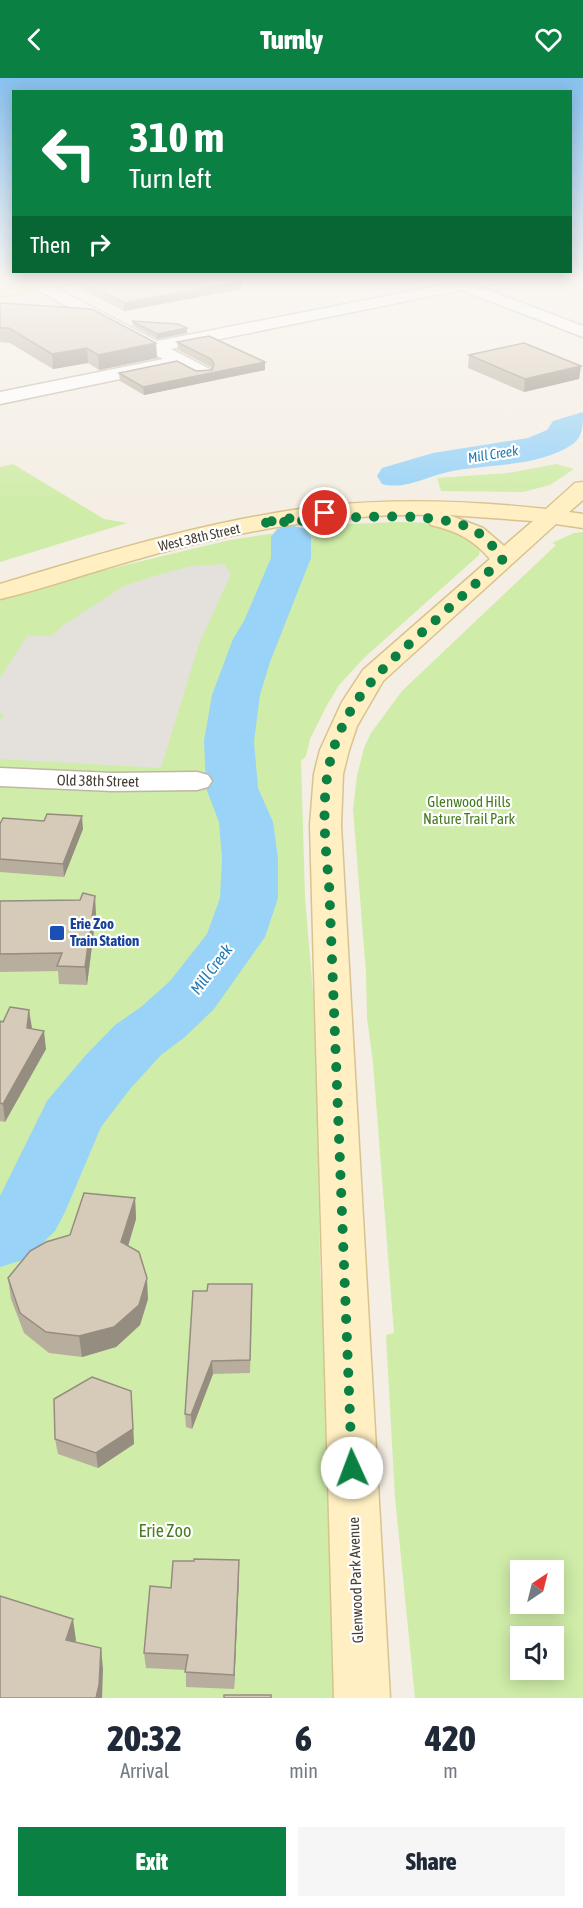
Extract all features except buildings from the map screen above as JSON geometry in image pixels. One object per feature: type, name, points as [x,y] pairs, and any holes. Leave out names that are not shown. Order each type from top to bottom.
[{"type":"main road","name":"West 38th Street","points":[[0,573],[120,536],[219,513],[322,500],[442,509]]},
{"type":"main road","name":"West 38th Street","points":[[0,592],[194,536],[260,523],[369,517],[442,509],[570,504],[583,521]]},
{"type":"main road","name":"Glenwood Park Avenue","points":[[362,1698],[329,883],[324,834],[325,794],[338,735],[355,701],[367,685],[503,559],[570,504]]},
{"type":"main road","points":[[442,509],[460,524],[487,539],[503,559]]},
{"type":"street","points":[[169,356],[203,373]]},
{"type":"street","points":[[0,398],[179,361]]},
{"type":"street","name":"Old 38th Street","points":[[0,777],[112,782],[197,781]]},
{"type":"green space","points":[[13,464],[104,519],[127,523],[0,562],[0,467]]},
{"type":"green space","points":[[556,464],[574,469],[550,485],[523,492],[441,491],[437,478],[508,473]]},
{"type":"green space","name":"Erie Zoo","points":[[432,523],[457,529],[480,547],[479,555],[364,658],[339,685],[310,739],[306,756],[301,761],[305,897],[316,1029],[320,1268],[327,1390],[334,1698],[0,1698],[0,600],[67,579],[230,540],[329,525]]},
{"type":"green space","name":"Glenwood Hills Nature Trail Park","points":[[583,532],[583,1698],[415,1698],[395,1497],[386,1335],[394,1333],[373,1062],[367,1018],[366,973],[353,809],[357,776],[364,748],[371,733],[402,691],[556,545],[552,543],[574,533]]},
{"type":"shaded area","points":[[224,564],[231,574],[199,644],[161,768],[0,759],[0,722],[4,714],[0,713],[0,678],[27,636],[51,636],[122,587],[192,566]]},
{"type":"waterway","name":"Mill Creek","points":[[395,476],[446,461],[493,456],[538,447],[563,436],[565,428],[583,422]]},
{"type":"waterway","name":"Mill Creek","points":[[0,1239],[29,1212],[71,1118],[107,1073],[138,1040],[163,1022],[192,995],[235,937],[249,898],[250,858],[246,822],[232,788],[229,741],[236,695],[255,639],[266,621],[291,558],[291,537]]},
{"type":"place","name":"Erie Zoo Train Station","points":[[57,933]]},
{"type":"route","points":[[325,513],[260,523],[369,517],[443,521],[460,524],[474,530],[487,539],[503,559],[374,676],[355,701],[338,735],[328,773],[324,834],[329,883],[352,1468]]}]
